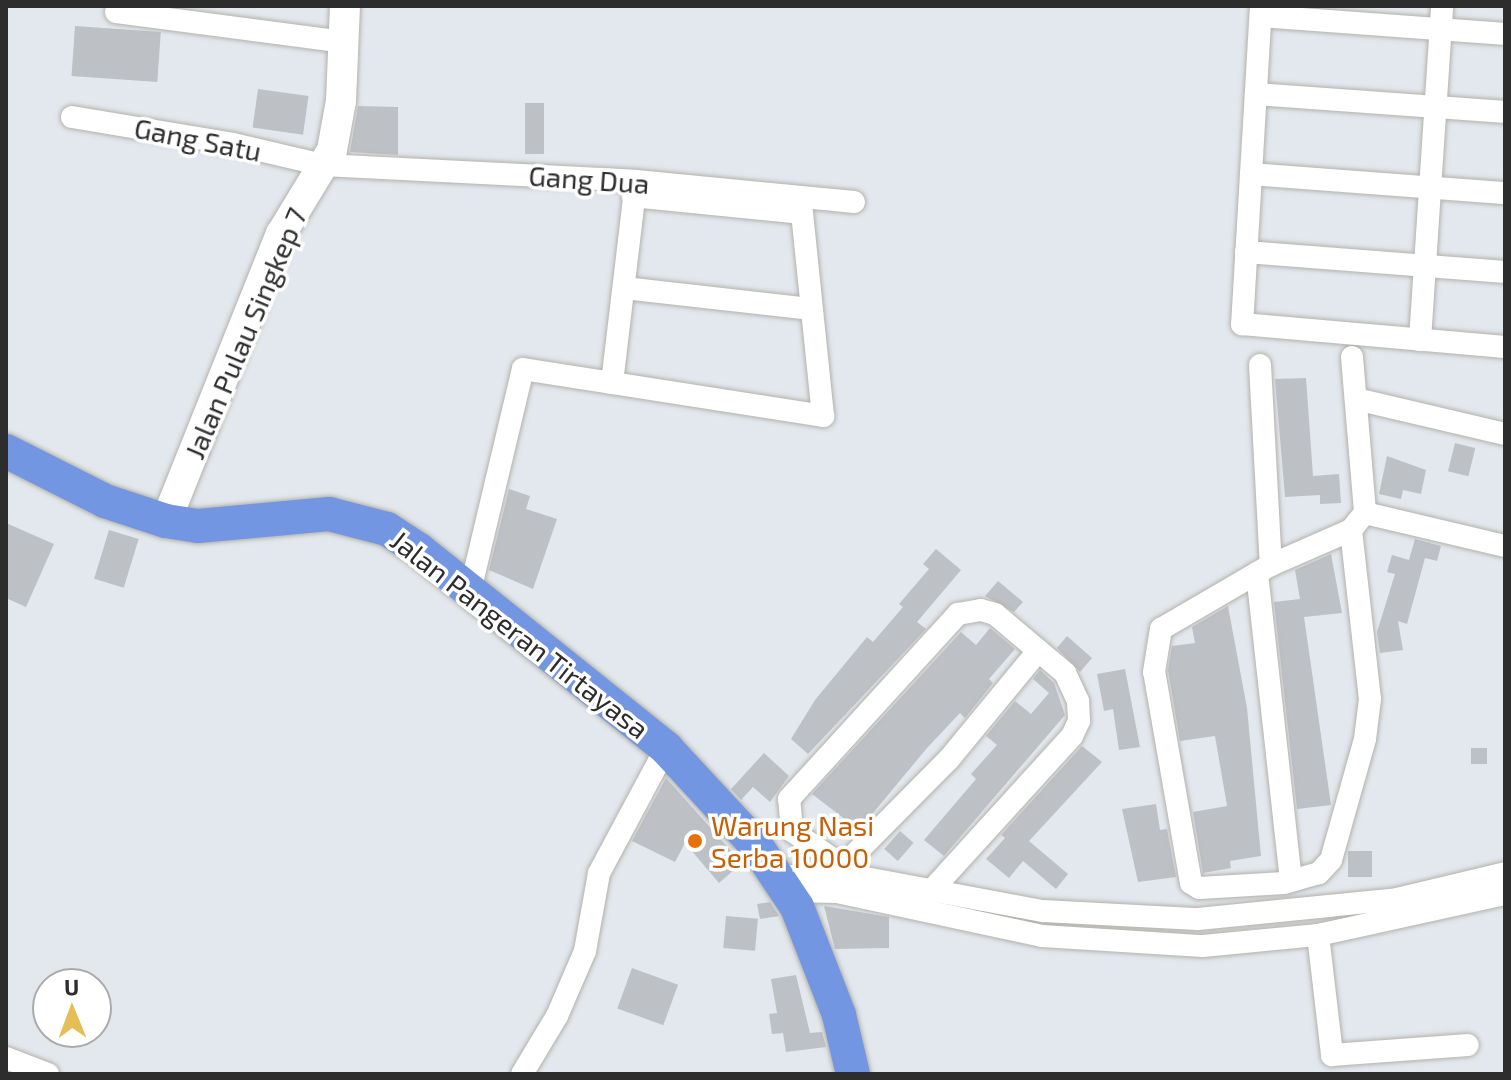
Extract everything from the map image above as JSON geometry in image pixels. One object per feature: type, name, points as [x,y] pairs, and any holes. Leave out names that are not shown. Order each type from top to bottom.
[{"type":"main road","name":"Jalan Pangeran Tirtayasa","points":[[6,451],[105,501],[166,521],[198,526],[329,514],[387,529],[470,591],[666,748],[784,884],[839,1015],[853,1074]]},
{"type":"street","name":"Jalan Pulau Singkep 7","points":[[166,521],[281,234],[323,165],[338,133],[345,6]]},
{"type":"street","points":[[1420,340],[1442,6]]},
{"type":"street","points":[[1505,34],[1261,11],[1242,324],[1505,347]]},
{"type":"street","points":[[116,12],[344,42]]},
{"type":"street","points":[[1256,94],[1505,112]]},
{"type":"street","name":"Gang Satu","points":[[72,117],[233,144],[323,165]]},
{"type":"street","name":"Gang Dua","points":[[323,165],[854,202]]},
{"type":"street","points":[[1251,174],[1505,193]]},
{"type":"street","points":[[470,591],[523,369],[612,383],[823,416],[802,213],[635,189],[612,383]]},
{"type":"street","points":[[1246,252],[1505,272]]},
{"type":"street","points":[[624,288],[810,309]]},
{"type":"street","points":[[1352,357],[1356,399],[1358,522],[1370,699],[1365,739],[1331,860],[1319,873],[1281,883],[1208,891],[1191,883],[1154,672],[1161,629],[1264,569],[1358,522],[1505,546]]},
{"type":"street","points":[[1260,365],[1264,569],[1281,883],[1275,914],[1279,939]]},
{"type":"street","points":[[1356,399],[1505,434]]},
{"type":"street","points":[[840,877],[792,831],[789,799],[958,614],[981,610],[995,614],[1065,673],[1078,701],[1076,729],[927,900]]},
{"type":"street","points":[[840,877],[949,759],[1038,651]]},
{"type":"street","points":[[522,1074],[557,1016],[585,951],[599,873],[666,748]]},
{"type":"street","points":[[927,900],[1126,919],[1225,918],[1397,899],[1505,873]]},
{"type":"street","points":[[784,884],[840,877],[1055,938],[1127,945],[1227,945],[1318,935],[1505,894]]},
{"type":"street","points":[[1055,938],[1058,912]]},
{"type":"street","points":[[1225,918],[1227,945]]},
{"type":"street","points":[[1318,935],[1332,1055],[1468,1045]]},
{"type":"street","points":[[6,1058],[48,1074]]},
{"type":"building","points":[[75,26],[161,32],[157,82],[72,76]]},
{"type":"building","points":[[258,89],[309,96],[303,135],[253,128]]},
{"type":"building","points":[[525,103],[544,103],[544,154],[525,154]]},
{"type":"building","points":[[358,106],[398,107],[398,155],[350,152]]},
{"type":"building","points":[[1306,378],[1313,476],[1339,474],[1341,503],[1320,504],[1320,495],[1285,497],[1275,379]]},
{"type":"building","points":[[1455,443],[1475,448],[1468,476],[1448,471]]},
{"type":"building","points":[[1387,456],[1426,470],[1421,494],[1403,490],[1401,499],[1379,494]]},
{"type":"building","points":[[509,489],[530,496],[526,509],[557,519],[533,589],[489,570]]},
{"type":"building","points":[[6,523],[54,544],[26,607],[6,598]]},
{"type":"building","points":[[109,530],[139,539],[124,588],[94,579]]},
{"type":"building","points":[[1415,539],[1441,546],[1437,561],[1425,558],[1407,624],[1398,621],[1403,650],[1380,653],[1377,632],[1395,574],[1387,572],[1392,555],[1409,560]]},
{"type":"building","points":[[936,549],[961,570],[917,622],[926,629],[808,754],[791,739],[815,700],[867,637],[873,642],[903,607],[899,604],[929,569],[923,564]]},
{"type":"building","points":[[1331,554],[1342,613],[1304,617],[1331,805],[1297,809],[1274,602],[1300,599],[1295,570]]},
{"type":"building","points":[[998,581],[1023,602],[1014,612],[985,596]]},
{"type":"building","points":[[1228,606],[1247,708],[1261,856],[1230,861],[1231,868],[1203,873],[1193,812],[1227,806],[1215,736],[1180,741],[1168,670],[1172,646],[1195,643],[1192,627]]},
{"type":"building","points":[[990,628],[1015,649],[989,679],[993,683],[965,718],[960,713],[927,748],[859,830],[812,794],[961,632],[976,645]]},
{"type":"building","points":[[1067,636],[1092,658],[1080,672],[1057,648]]},
{"type":"building","points":[[1125,669],[1140,747],[1119,750],[1113,709],[1104,711],[1097,674]]},
{"type":"building","points":[[1040,670],[1054,683],[1065,715],[944,856],[924,840],[976,779],[971,774],[997,745],[986,736],[1015,701],[1031,714],[1049,693],[1033,679]]},
{"type":"building","points":[[1082,746],[1102,762],[1029,841],[1068,874],[1056,889],[1023,861],[1009,878],[986,859],[1005,838],[1001,835]]},
{"type":"building","points":[[1471,748],[1487,748],[1487,764],[1471,764]]},
{"type":"building","points":[[764,753],[789,776],[770,802],[753,787],[741,800],[731,789]]},
{"type":"building","points":[[666,778],[742,863],[719,883],[685,843],[675,862],[632,841]]},
{"type":"building","points":[[1156,804],[1160,830],[1167,829],[1176,877],[1138,882],[1122,809]]},
{"type":"building","points":[[900,831],[914,843],[898,861],[884,849]]},
{"type":"building","points":[[1348,851],[1372,851],[1372,877],[1348,877]]},
{"type":"building","points":[[770,902],[779,916],[760,919],[757,904]]},
{"type":"building","points":[[824,906],[889,917],[889,948],[835,949]]},
{"type":"building","points":[[726,916],[758,919],[755,951],[723,948]]},
{"type":"building","points":[[632,968],[678,985],[663,1025],[617,1008]]},
{"type":"building","points":[[796,975],[810,1033],[822,1032],[826,1047],[786,1052],[783,1033],[772,1034],[769,1014],[777,1013],[771,979]]},
{"type":"place","name":"Warung Nasi Serba 10000","points":[[695,841]]}]
